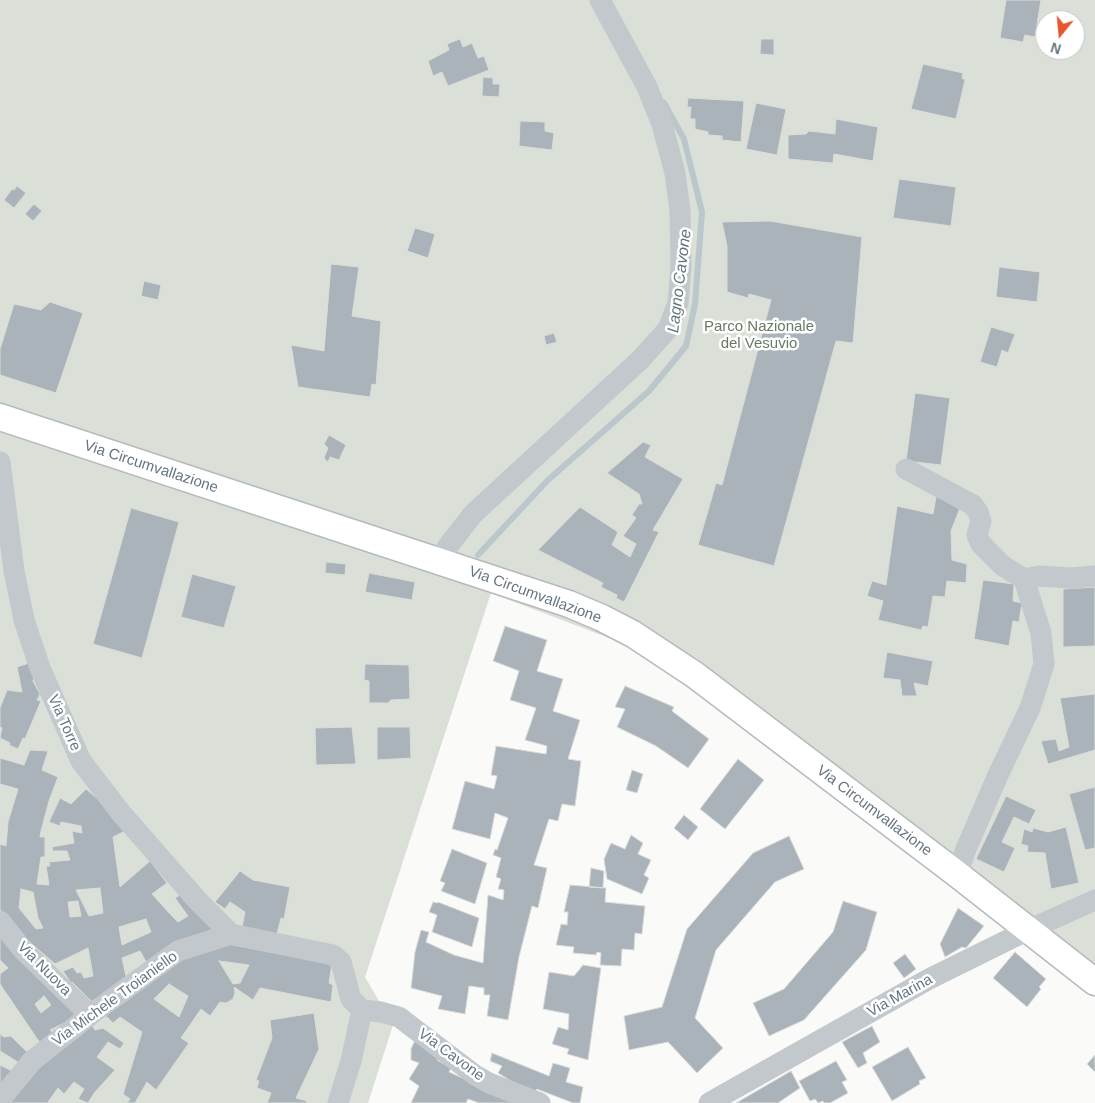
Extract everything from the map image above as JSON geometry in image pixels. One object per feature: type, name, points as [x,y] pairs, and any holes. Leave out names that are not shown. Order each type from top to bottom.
[{"type":"main road","name":"Via Circumvallazione","points":[[0,417],[499,580],[569,604],[602,618],[633,634],[695,676],[957,874],[1095,982]]},
{"type":"street","points":[[450,565],[448,546],[473,514],[646,354],[668,330],[678,303],[681,267],[680,211],[675,173],[662,124],[647,87],[600,0]]},
{"type":"street","name":"Via Torre","points":[[0,462],[14,571],[24,620],[40,668],[81,761],[121,813],[198,901],[231,934]]},
{"type":"street","points":[[906,469],[973,505],[981,521],[977,535],[980,544],[1002,566],[1024,580],[1041,633],[1044,664],[1030,708],[994,783],[957,874]]},
{"type":"street","points":[[1024,580],[1038,576],[1071,578],[1095,576]]},
{"type":"street","name":"Via Marina","points":[[710,1103],[929,979],[1028,930],[1095,900]]},
{"type":"street","name":"Via Nuova","points":[[0,921],[23,950],[90,1015]]},
{"type":"street","name":"Via Michele Troianiello","points":[[0,1100],[32,1061],[90,1015],[178,951],[231,934],[333,954],[341,962],[351,999],[362,1010]]},
{"type":"street","points":[[338,1103],[351,1061],[362,1010]]},
{"type":"street","name":"Via Cavone","points":[[362,1010],[381,1012],[398,1017],[475,1075],[540,1103]]},
{"type":"green space","name":"Parco Nazionale del Vesuvio","points":[[0,0],[1095,0],[1095,989],[959,883],[630,646],[491,593],[365,977],[393,1025],[368,1103],[0,1103]]},
{"type":"building","points":[[1006,0],[1041,0],[1039,10],[1035,10],[1035,37],[1025,35],[1023,42],[1000,38]]},
{"type":"building","points":[[460,39],[463,47],[472,43],[478,58],[484,56],[489,70],[448,86],[442,72],[433,76],[428,61],[449,50],[447,44]]},
{"type":"building","points":[[761,39],[774,39],[774,55],[760,54]]},
{"type":"building","points":[[923,64],[963,73],[962,78],[965,80],[956,119],[911,109]]},
{"type":"building","points":[[483,77],[493,78],[493,84],[500,84],[499,97],[482,96]]},
{"type":"building","points":[[688,98],[744,101],[741,142],[722,140],[722,136],[708,135],[708,132],[695,129],[695,119],[690,119],[691,107],[687,107]]},
{"type":"building","points":[[756,103],[786,109],[777,155],[746,149]]},
{"type":"building","points":[[836,119],[878,127],[873,161],[834,154],[833,163],[788,159],[788,135],[806,134],[809,131],[835,134]]},
{"type":"building","points":[[520,121],[545,122],[545,131],[554,133],[552,150],[519,146]]},
{"type":"building","points":[[899,179],[956,187],[951,226],[893,218]]},
{"type":"building","points":[[17,186],[26,193],[14,208],[4,200],[12,189],[14,190]]},
{"type":"building","points":[[34,204],[42,211],[33,221],[25,214]]},
{"type":"building","points":[[770,221],[862,237],[853,343],[836,341],[774,566],[698,545],[716,483],[722,485],[771,300],[749,294],[748,298],[727,292],[727,246],[722,222]]},
{"type":"building","points":[[415,228],[435,234],[428,258],[407,251]]},
{"type":"building","points":[[331,264],[359,267],[352,316],[381,321],[376,385],[372,384],[370,397],[298,387],[291,345],[324,351]]},
{"type":"building","points":[[999,267],[1040,272],[1037,302],[996,297]]},
{"type":"building","points":[[144,281],[161,285],[158,300],[141,296]]},
{"type":"building","points":[[50,302],[83,313],[56,393],[0,375],[0,349],[14,304],[41,310]]},
{"type":"building","points":[[991,327],[1015,334],[1008,353],[1002,350],[997,367],[980,362]]},
{"type":"building","points":[[554,333],[557,342],[546,345],[544,336]]},
{"type":"building","points":[[915,393],[950,398],[941,465],[906,461]]},
{"type":"building","points":[[329,435],[346,445],[339,460],[330,457],[328,462],[324,458],[328,448],[324,444]]},
{"type":"building","points":[[643,442],[651,445],[645,457],[683,479],[653,530],[659,532],[624,602],[616,598],[617,595],[601,587],[603,583],[538,550],[580,507],[618,532],[612,545],[630,557],[636,544],[623,536],[636,518],[632,515],[639,504],[642,504],[639,494],[607,473]]},
{"type":"building","points":[[937,491],[962,503],[951,531],[952,560],[967,564],[966,583],[947,581],[945,597],[933,596],[928,627],[923,626],[921,630],[878,620],[883,601],[867,596],[872,581],[886,585],[897,506],[933,514]]},
{"type":"building","points":[[131,508],[179,522],[142,658],[93,644]]},
{"type":"building","points":[[326,562],[346,564],[345,575],[325,573]]},
{"type":"building","points":[[369,573],[415,582],[412,600],[365,592]]},
{"type":"building","points":[[192,574],[236,586],[224,628],[181,617]]},
{"type":"building","points":[[983,580],[1014,584],[1013,601],[1022,603],[1019,622],[1013,621],[1009,646],[974,639]]},
{"type":"building","points":[[1095,587],[1095,646],[1063,647],[1063,589]]},
{"type":"building","points":[[505,626],[547,640],[537,671],[563,679],[553,711],[580,720],[568,759],[581,761],[575,806],[562,804],[558,821],[549,819],[534,865],[547,868],[538,908],[532,906],[519,957],[508,1020],[487,1016],[490,995],[484,995],[484,988],[469,986],[465,1014],[438,1009],[442,996],[411,988],[415,952],[421,930],[429,932],[426,942],[454,955],[483,963],[488,895],[503,900],[504,890],[498,889],[501,879],[496,877],[501,858],[493,855],[495,849],[497,850],[508,818],[495,813],[490,839],[452,829],[465,781],[494,789],[497,776],[491,775],[496,746],[546,754],[547,746],[525,740],[536,708],[510,700],[519,671],[493,661]]},
{"type":"building","points":[[887,652],[933,661],[928,686],[914,683],[917,696],[902,696],[900,680],[883,678]]},
{"type":"building","points":[[29,663],[34,675],[33,681],[40,694],[37,700],[41,701],[25,739],[23,738],[18,749],[0,738],[2,728],[0,727],[0,708],[7,690],[22,692],[17,667]]},
{"type":"building","points":[[365,664],[409,665],[410,699],[391,700],[388,703],[369,703],[369,681],[364,680]]},
{"type":"building","points":[[625,686],[674,707],[672,711],[709,739],[688,768],[656,746],[617,727],[625,709],[615,707]]},
{"type":"building","points":[[1095,694],[1095,750],[1048,764],[1041,741],[1056,739],[1059,751],[1069,747],[1060,698]]},
{"type":"building","points":[[352,727],[356,764],[316,765],[315,728]]},
{"type":"building","points":[[377,727],[410,727],[411,758],[377,760]]},
{"type":"building","points":[[30,750],[48,751],[42,770],[58,777],[41,831],[40,837],[45,837],[45,857],[41,857],[37,884],[49,885],[46,866],[50,866],[49,862],[70,860],[67,851],[53,851],[52,847],[74,843],[72,831],[82,833],[81,826],[61,822],[60,826],[49,822],[60,798],[71,804],[86,789],[117,815],[127,830],[113,837],[120,887],[150,861],[167,883],[152,894],[178,922],[188,916],[175,898],[183,893],[217,928],[149,967],[140,951],[122,958],[127,981],[92,1002],[71,983],[63,971],[73,967],[77,973],[81,972],[84,978],[93,976],[88,948],[55,964],[10,925],[12,921],[0,910],[0,844],[6,846],[8,822],[18,789],[0,784],[0,758],[24,765]],"holes":[[[100,888],[103,913],[89,916],[76,890]],[[21,889],[33,892],[38,918],[43,928],[36,929],[19,908]],[[78,901],[81,916],[70,917],[68,902]],[[146,919],[151,932],[122,945],[119,927]]]},
{"type":"building","points":[[738,759],[764,780],[725,829],[700,809]]},
{"type":"building","points":[[632,770],[643,774],[637,793],[626,790]]},
{"type":"building","points":[[1095,787],[1095,848],[1085,850],[1069,794]]},
{"type":"building","points":[[1006,796],[1036,810],[1029,824],[1014,817],[1002,842],[1015,848],[1004,872],[976,859]]},
{"type":"building","points":[[684,815],[698,827],[688,840],[674,828]]},
{"type":"building","points":[[1066,827],[1079,883],[1051,889],[1045,853],[1027,852],[1028,846],[1021,844],[1024,829],[1032,832],[1033,828],[1048,832]]},
{"type":"building","points":[[631,835],[643,843],[638,854],[651,860],[644,875],[649,878],[642,894],[607,879],[604,859],[611,843],[625,849]]},
{"type":"building","points":[[789,836],[804,869],[775,882],[716,950],[695,1018],[723,1048],[697,1073],[668,1042],[629,1050],[624,1016],[662,1007],[687,929],[753,853]]},
{"type":"building","points":[[452,849],[487,863],[475,904],[441,891],[445,883],[440,881]]},
{"type":"building","points":[[591,868],[604,871],[603,888],[589,887]]},
{"type":"building","points":[[240,871],[253,880],[290,887],[284,919],[281,918],[277,934],[242,927],[245,912],[230,902],[225,909],[215,902]]},
{"type":"building","points":[[570,885],[606,888],[605,902],[645,906],[642,934],[635,933],[634,950],[622,949],[621,966],[600,965],[601,953],[597,952],[596,955],[573,953],[574,947],[556,945],[561,924],[567,925],[568,912],[564,912]]},
{"type":"building","points":[[843,901],[877,912],[866,950],[804,1020],[769,1036],[753,1003],[784,989],[833,932]]},
{"type":"building","points":[[433,902],[438,902],[479,918],[472,947],[432,932],[437,915],[429,912]]},
{"type":"building","points":[[958,908],[984,926],[966,948],[962,947],[945,957],[940,944]]},
{"type":"building","points":[[0,927],[79,1016],[50,1030],[53,1033],[40,1043],[0,984],[0,974],[8,968],[0,960]],"holes":[[[44,996],[51,1005],[41,1013],[35,1004]]]},
{"type":"building","points":[[218,942],[332,964],[329,983],[333,985],[331,1002],[260,988],[253,1000],[234,987],[233,999],[226,1003],[220,1002],[210,1016],[201,1009],[181,1038],[189,1043],[156,1090],[147,1082],[135,1103],[127,1103],[130,1099],[123,1094],[142,1032],[120,1017],[113,1023],[103,1013],[181,955]],"holes":[[[219,961],[249,965],[240,983],[233,984]],[[169,984],[188,996],[179,1017],[154,999]]]},
{"type":"building","points":[[1015,952],[1046,979],[1027,1007],[993,978]]},
{"type":"building","points":[[905,954],[916,969],[904,978],[893,963]]},
{"type":"building","points":[[583,965],[601,968],[588,1060],[567,1054],[569,1049],[552,1044],[558,1027],[568,1030],[569,1014],[543,1009],[549,972],[574,976]]},
{"type":"building","points":[[314,1013],[319,1049],[296,1098],[307,1101],[306,1103],[267,1103],[271,1093],[257,1088],[259,1081],[256,1080],[272,1038],[270,1020]]},
{"type":"building","points":[[90,1022],[95,1030],[103,1028],[124,1043],[120,1049],[108,1042],[97,1057],[115,1070],[95,1092],[88,1103],[78,1099],[84,1089],[74,1082],[64,1094],[58,1088],[48,1102],[52,1103],[9,1103],[43,1061]]},
{"type":"building","points":[[872,1026],[880,1042],[863,1053],[867,1063],[858,1068],[842,1042]]},
{"type":"building","points":[[0,1034],[4,1037],[11,1036],[29,1054],[21,1064],[0,1051]]},
{"type":"building","points":[[415,1040],[438,1058],[437,1060],[451,1068],[449,1072],[518,1103],[479,1103],[468,1099],[466,1103],[411,1103],[419,1086],[409,1079],[419,1063],[411,1060],[411,1049]]},
{"type":"building","points":[[908,1047],[926,1078],[919,1081],[920,1084],[892,1101],[872,1067]]},
{"type":"building","points":[[492,1053],[549,1076],[553,1063],[570,1068],[566,1082],[583,1087],[580,1103],[573,1103],[537,1089],[535,1092],[519,1086],[498,1073],[502,1066],[490,1061]]},
{"type":"building","points":[[1095,1055],[1095,1072],[1087,1064]]},
{"type":"building","points":[[836,1061],[847,1080],[842,1082],[848,1093],[830,1103],[824,1103],[823,1101],[818,1103],[815,1099],[810,1101],[799,1081]]},
{"type":"building","points":[[0,1065],[16,1073],[0,1091]]},
{"type":"building","points":[[791,1071],[800,1088],[778,1103],[736,1103]]},
{"type":"waterway","name":"Lagno Cavone","points":[[478,555],[548,480],[649,391],[686,346],[695,304],[702,212],[684,139],[664,103]]}]
